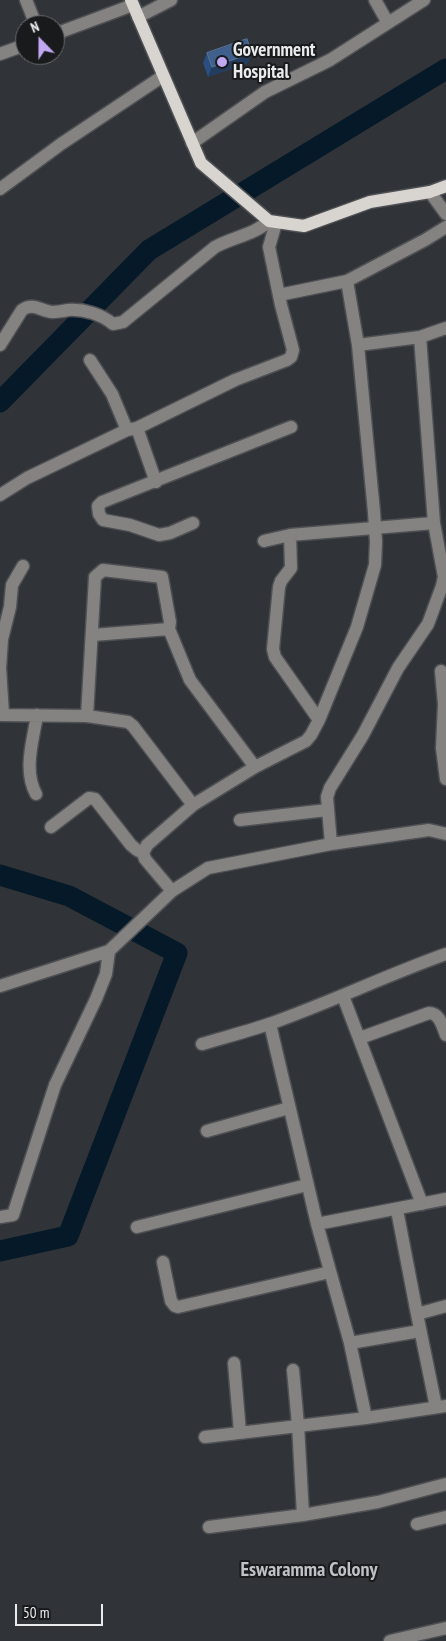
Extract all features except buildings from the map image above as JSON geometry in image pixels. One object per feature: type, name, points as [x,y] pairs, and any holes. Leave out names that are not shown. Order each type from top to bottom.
[{"type":"main road","points":[[134,7],[201,164],[271,222],[304,226],[370,202],[430,192],[446,186]]},
{"type":"street","points":[[26,0],[32,15]]},
{"type":"street","points":[[65,31],[134,7],[170,0]]},
{"type":"street","points":[[375,0],[388,23]]},
{"type":"street","points":[[192,142],[265,92],[330,60],[424,0]]},
{"type":"street","points":[[0,54],[15,49]]},
{"type":"street","points":[[0,189],[61,144],[163,76]]},
{"type":"street","points":[[430,192],[446,214]]},
{"type":"street","points":[[0,495],[27,478],[234,380],[291,357],[293,350],[269,247],[271,222]]},
{"type":"street","points":[[0,345],[22,310],[32,306],[54,312],[71,310],[88,312],[103,317],[113,324],[123,322],[215,248],[225,242],[261,229],[271,222]]},
{"type":"street","points":[[279,295],[347,281],[446,227]]},
{"type":"street","points":[[143,853],[147,845],[193,805],[255,768],[306,741],[319,720],[357,627],[375,565],[376,542],[358,345],[347,281]]},
{"type":"street","points":[[358,345],[420,336],[446,328]]},
{"type":"street","points":[[331,844],[327,797],[333,783],[363,735],[398,668],[428,624],[444,577],[434,523],[420,336]]},
{"type":"street","points":[[90,360],[132,429],[156,482]]},
{"type":"street","points":[[193,523],[170,533],[160,535],[130,525],[106,521],[101,518],[98,506],[102,502],[291,427]]},
{"type":"street","points":[[264,541],[290,535],[434,523]]},
{"type":"street","points":[[290,535],[291,568],[281,581],[279,587],[273,650],[275,657],[319,720]]},
{"type":"street","points":[[23,566],[12,585],[10,607],[2,639],[0,668],[1,715],[88,716],[124,721],[133,726],[193,805]]},
{"type":"street","points":[[88,716],[88,683],[93,635],[95,577],[103,570],[162,577],[170,622],[169,628],[190,680],[255,768]]},
{"type":"street","points":[[93,635],[169,628]]},
{"type":"street","points":[[441,671],[444,704],[442,748],[446,779]]},
{"type":"street","points":[[36,794],[30,781],[29,771],[37,715]]},
{"type":"street","points":[[51,827],[89,798],[95,799],[131,845],[143,853],[168,895]]},
{"type":"street","points":[[240,820],[327,810]]},
{"type":"street","points":[[0,986],[109,951],[168,895],[208,868],[331,844],[429,830],[446,834]]},
{"type":"street","points":[[0,1218],[13,1215],[55,1085],[106,974],[109,951]]},
{"type":"street","points":[[202,1044],[270,1024],[342,996],[410,966],[446,954]]},
{"type":"street","points":[[342,996],[360,1038],[422,1204]]},
{"type":"street","points":[[360,1038],[430,1013],[434,1013],[439,1017],[446,1035]]},
{"type":"street","points":[[270,1024],[316,1224],[350,1343],[366,1418]]},
{"type":"street","points":[[207,1131],[289,1108]]},
{"type":"street","points":[[137,1227],[307,1184]]},
{"type":"street","points":[[316,1224],[397,1210],[446,1199]]},
{"type":"street","points":[[205,1437],[366,1418],[441,1406],[420,1331],[397,1210]]},
{"type":"street","points":[[162,1262],[171,1301],[178,1307],[330,1272]]},
{"type":"street","points":[[417,1314],[446,1306]]},
{"type":"street","points":[[350,1343],[420,1331]]},
{"type":"street","points":[[234,1363],[240,1432]]},
{"type":"street","points":[[293,1370],[303,1515]]},
{"type":"street","points":[[209,1527],[303,1515],[378,1502],[446,1484]]},
{"type":"street","points":[[417,1524],[446,1517]]},
{"type":"street","points":[[390,1641],[446,1628]]},
{"type":"waterway","points":[[0,402],[149,250],[446,69]]},
{"type":"waterway","points":[[0,875],[69,896],[177,953],[68,1236],[0,1251]]},
{"type":"place","name":"Government Hospital","points":[[222,62]]},
{"type":"district","name":"Eswaramma Colony","points":[[309,1570]]}]
